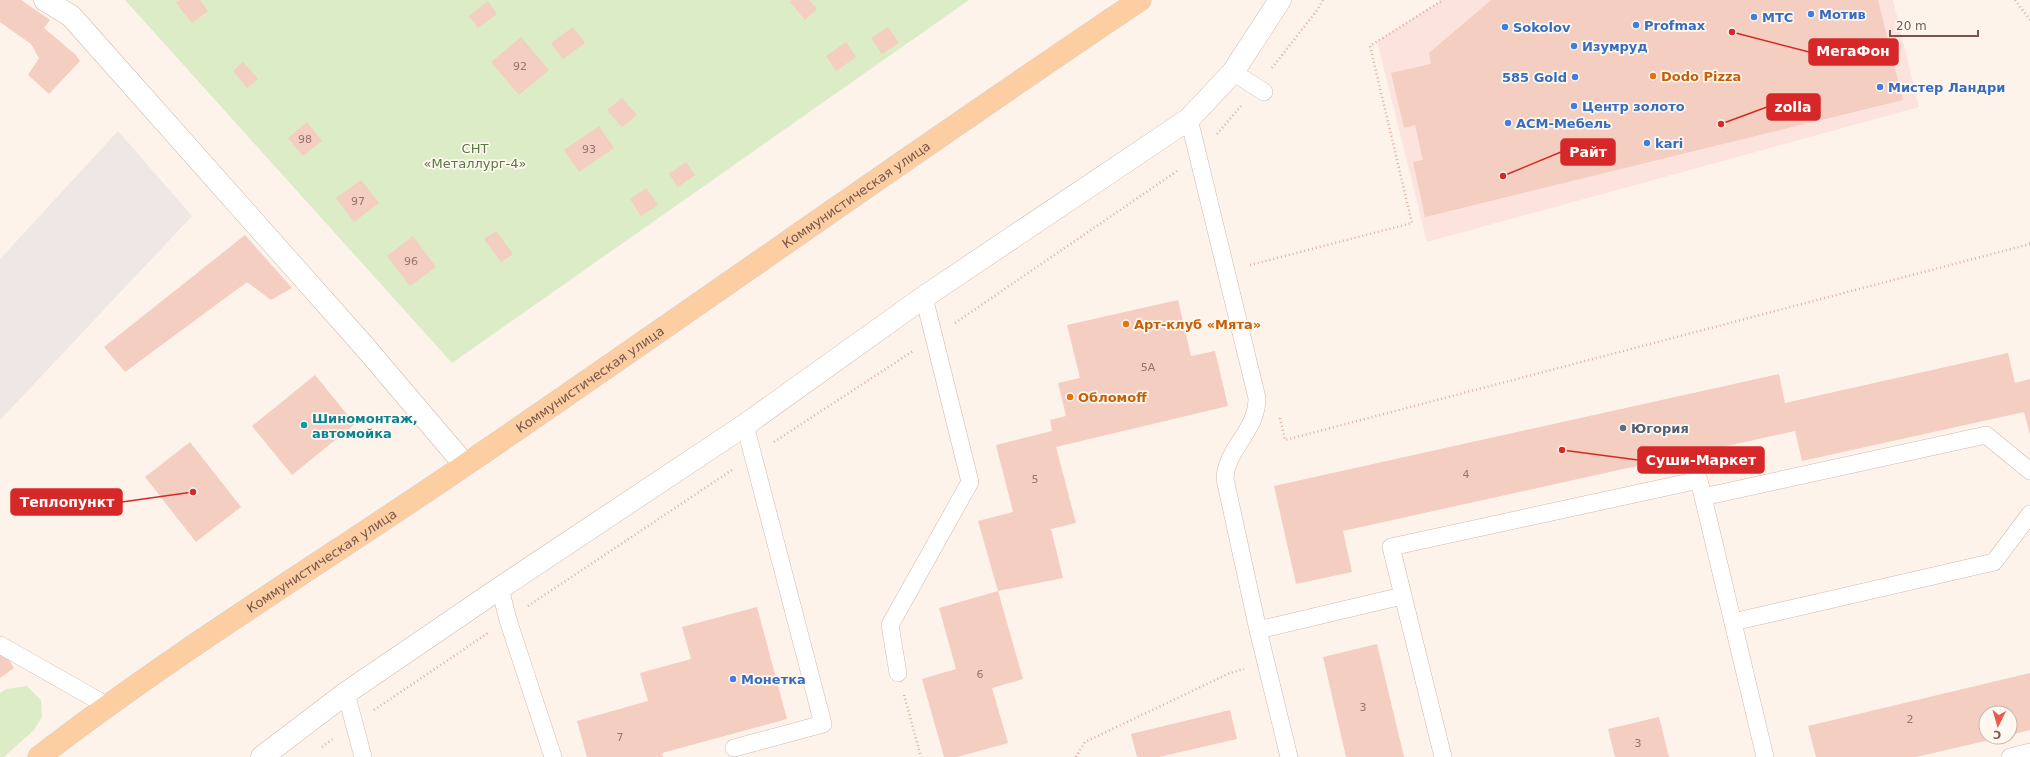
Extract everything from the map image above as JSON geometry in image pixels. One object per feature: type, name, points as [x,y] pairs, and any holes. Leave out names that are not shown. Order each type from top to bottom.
[{"type":"main road","name":"Коммунистическая улица","points":[[39,757],[106,705],[465,466],[935,139],[1140,0]]},
{"type":"street","points":[[45,0],[71,16],[364,346],[465,466]]},
{"type":"street","points":[[262,757],[346,693],[500,588],[745,425],[924,297],[1189,119],[1233,72],[1280,0]]},
{"type":"lane","points":[[1233,72],[1264,92]]},
{"type":"lane","points":[[1189,119],[1257,398],[1255,416],[1242,441],[1230,456],[1225,479],[1258,630],[1289,757]]},
{"type":"lane","points":[[898,673],[890,625],[970,482],[924,297]]},
{"type":"lane","points":[[734,748],[823,724],[745,425]]},
{"type":"lane","points":[[1703,497],[1986,435],[2030,471]]},
{"type":"lane","points":[[1443,757],[1391,547],[1699,480],[1765,757]]},
{"type":"lane","points":[[1733,622],[1994,562],[2030,514]]},
{"type":"lane","points":[[500,588],[508,620],[553,757]]},
{"type":"lane","points":[[1258,630],[1402,596]]},
{"type":"lane","points":[[0,645],[106,705]]},
{"type":"lane","points":[[346,693],[363,757]]},
{"type":"lane","points":[[2010,757],[2030,752]]},
{"type":"path","points":[[1243,267],[1412,223],[1370,46],[1443,0]]},
{"type":"path","points":[[2015,0],[2030,20]]},
{"type":"path","points":[[1285,440],[2030,244]]},
{"type":"path","points":[[1076,757],[1085,742],[1230,673],[1266,664]]},
{"type":"path","points":[[898,673],[921,757]]},
{"type":"shaded area","points":[[1442,0],[1893,0],[1919,107],[1427,242],[1377,41]]},
{"type":"shaded area","points":[[118,131],[192,216],[0,420],[0,259]]},
{"type":"green space","name":"СНТ «Металлург-4»","points":[[125,0],[969,0],[452,363]]},
{"type":"green space","points":[[27,686],[41,700],[42,717],[34,730],[4,757],[0,757],[0,693],[6,689]]},
{"type":"building","points":[[0,0],[21,0],[50,20],[44,28],[76,55],[80,61],[49,94],[28,75],[39,58],[31,44],[0,22]]},
{"type":"building","points":[[180,0],[200,0],[208,11],[192,23],[176,3]]},
{"type":"building","points":[[792,0],[809,0],[817,9],[805,20],[790,2]]},
{"type":"building","points":[[1491,0],[1878,0],[1903,100],[1425,217],[1413,162],[1423,160],[1415,125],[1404,128],[1391,73],[1431,64],[1429,53]]},
{"type":"building","points":[[488,1],[497,14],[478,28],[469,16]]},
{"type":"building","points":[[573,27],[585,43],[563,59],[551,43]]},
{"type":"building","points":[[888,27],[899,43],[882,54],[871,38]]},
{"type":"building","points":[[521,37],[549,70],[519,95],[491,62]]},
{"type":"building","points":[[846,42],[856,57],[836,71],[826,56]]},
{"type":"building","points":[[243,62],[258,79],[247,88],[233,71]]},
{"type":"building","points":[[622,98],[637,115],[622,127],[607,110]]},
{"type":"building","points":[[307,122],[322,141],[303,156],[288,138]]},
{"type":"building","points":[[599,126],[614,148],[579,172],[564,150]]},
{"type":"building","points":[[686,162],[695,175],[678,187],[669,174]]},
{"type":"building","points":[[361,180],[379,203],[354,222],[336,198]]},
{"type":"building","points":[[646,188],[658,205],[641,216],[630,199]]},
{"type":"building","points":[[496,231],[513,254],[501,262],[484,239]]},
{"type":"building","points":[[245,235],[292,288],[271,300],[247,282],[125,372],[104,347]]},
{"type":"building","points":[[413,236],[436,267],[410,286],[387,256]]},
{"type":"building","points":[[1178,300],[1191,356],[1215,351],[1228,406],[1056,447],[1076,523],[1051,529],[1063,578],[998,591],[978,521],[1013,512],[996,445],[1052,431],[1050,420],[1066,416],[1058,383],[1080,378],[1067,325]]},
{"type":"building","points":[[2008,353],[2015,383],[2030,379],[2030,435],[2024,412],[1802,461],[1795,431],[1343,531],[1352,572],[1296,584],[1274,486],[1779,374],[1785,403]]},
{"type":"building","name":"Шиномонтаж, автомойка","points":[[315,375],[355,424],[292,475],[252,426]]},
{"type":"building","points":[[190,442],[241,507],[196,542],[145,477]]},
{"type":"building","points":[[998,591],[1023,679],[992,688],[1008,743],[957,757],[944,757],[922,679],[956,669],[939,608]]},
{"type":"building","points":[[757,607],[787,719],[662,753],[663,757],[587,757],[577,721],[648,701],[640,673],[691,659],[682,627]]},
{"type":"building","points":[[1377,644],[1404,757],[1346,757],[1323,657]]},
{"type":"building","points":[[0,646],[14,668],[0,678]]},
{"type":"building","points":[[2030,673],[2030,730],[2018,733],[2018,705],[1978,705],[1978,743],[1916,757],[1816,757],[1808,726]]},
{"type":"building","points":[[1230,710],[1237,739],[1159,757],[1137,757],[1131,734]]},
{"type":"building","points":[[1659,717],[1669,757],[1615,757],[1608,729]]},
{"type":"place","name":"Мотив","points":[[1811,14]]},
{"type":"place","name":"МТС","points":[[1754,17]]},
{"type":"place","name":"Profmax","points":[[1636,25]]},
{"type":"place","name":"Sokolov","points":[[1505,27]]},
{"type":"place","name":"МегаФон","points":[[1732,32]]},
{"type":"place","name":"Изумруд","points":[[1574,46]]},
{"type":"place","name":"Dodo Pizza","points":[[1653,76]]},
{"type":"place","name":"585 Gold","points":[[1575,77]]},
{"type":"place","name":"Мистер Ландри","points":[[1880,87]]},
{"type":"place","name":"Центр золото","points":[[1574,106]]},
{"type":"place","name":"АСМ-Мебель","points":[[1508,123]]},
{"type":"place","name":"zolla","points":[[1721,124]]},
{"type":"place","name":"kari","points":[[1647,143]]},
{"type":"place","name":"Райт","points":[[1503,176]]},
{"type":"place","name":"Арт-клуб «Мята»","points":[[1126,324]]},
{"type":"place","name":"Обломоff","points":[[1070,397]]},
{"type":"place","name":"Шиномонтаж, автомойка","points":[[304,425]]},
{"type":"place","name":"Югория","points":[[1623,428]]},
{"type":"place","name":"Суши-Маркет","points":[[1562,450]]},
{"type":"place","name":"Теплопункт","points":[[193,492]]},
{"type":"place","name":"Монетка","points":[[733,679]]}]
